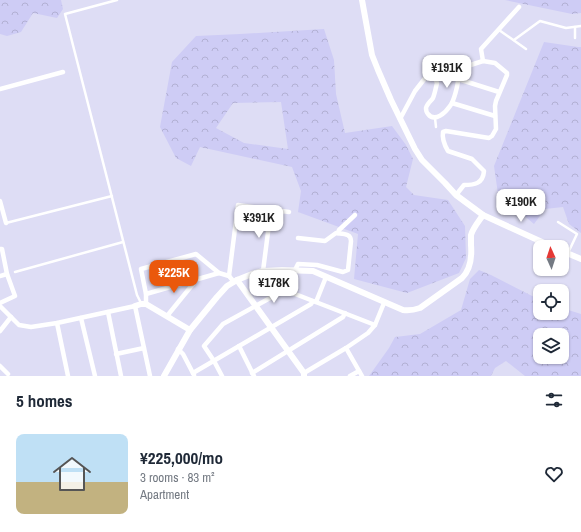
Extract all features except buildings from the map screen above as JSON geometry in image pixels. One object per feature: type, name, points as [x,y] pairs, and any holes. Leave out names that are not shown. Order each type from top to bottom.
[{"type":"street","points":[[362,0],[372,55],[400,119],[422,160],[456,195],[483,215],[538,240]]},
{"type":"street","points":[[483,61],[481,50],[519,7]]},
{"type":"street","points":[[400,119],[415,91],[426,77],[432,76],[435,78],[437,83],[433,97],[427,106],[426,112],[435,118],[452,103],[458,79],[458,70],[483,61],[495,63],[507,73],[495,106],[496,129],[492,136],[489,138],[446,131],[443,132],[448,151],[472,159],[484,171],[479,183],[464,185],[456,195]]},
{"type":"street","points":[[0,89],[62,72]]},
{"type":"street","points":[[458,79],[500,92]]},
{"type":"street","points":[[452,103],[495,116]]},
{"type":"street","points":[[0,201],[6,223]]},
{"type":"street","points":[[229,276],[238,205],[289,212]]},
{"type":"street","points":[[263,271],[271,209]]},
{"type":"street","points":[[338,233],[339,230],[355,215]]},
{"type":"street","points":[[164,376],[190,330],[222,290],[236,281],[263,271],[313,271],[403,310],[408,311],[420,308],[462,278],[469,269],[472,231],[483,215]]},
{"type":"street","points":[[295,270],[298,264],[317,265],[343,272],[348,270],[351,238],[346,234],[338,233],[325,241],[298,238]]},
{"type":"street","points":[[0,249],[2,249],[7,274],[15,296],[0,303]]},
{"type":"street","points":[[150,376],[144,348],[141,304],[146,294],[141,269],[196,254],[219,272],[236,281],[272,327],[304,375],[368,334],[375,325],[384,303]]},
{"type":"street","points":[[569,254],[581,259]]},
{"type":"street","points":[[146,294],[219,272]]},
{"type":"street","points":[[0,276],[7,274]]},
{"type":"street","points":[[178,349],[183,354],[193,375],[314,302],[326,277]]},
{"type":"street","points":[[167,316],[195,280]]},
{"type":"street","points":[[222,376],[204,346],[223,324],[278,293],[290,292],[375,325]]},
{"type":"street","points":[[0,306],[19,325],[31,327],[81,318],[141,304],[167,316],[190,330]]},
{"type":"street","points":[[108,312],[121,376]]},
{"type":"street","points":[[239,346],[253,374],[343,317],[345,313]]},
{"type":"street","points":[[0,331],[11,317]]},
{"type":"street","points":[[81,318],[95,376]]},
{"type":"street","points":[[57,323],[68,376]]},
{"type":"street","points":[[116,354],[144,348]]},
{"type":"street","points":[[346,348],[362,376]]},
{"type":"street","points":[[0,366],[8,374]]},
{"type":"street","points":[[350,376],[359,371]]},
{"type":"lane","points":[[117,0],[65,14],[123,242],[137,295],[141,304]]},
{"type":"lane","points":[[514,40],[540,20],[566,28],[581,26]]},
{"type":"lane","points":[[575,27],[575,38]]},
{"type":"lane","points":[[498,30],[526,49]]},
{"type":"lane","points":[[435,118],[436,127]]},
{"type":"lane","points":[[6,223],[112,196]]},
{"type":"lane","points":[[558,222],[577,234],[569,246]]},
{"type":"lane","points":[[15,272],[123,242]]},
{"type":"green space","points":[[0,0],[61,0],[63,9],[57,18],[33,13],[21,32],[7,36],[0,34]]},
{"type":"green space","points":[[505,0],[581,0],[581,13],[572,14]]},
{"type":"green space","points":[[324,29],[334,60],[336,94],[345,133],[392,126],[406,145],[413,159],[406,187],[414,195],[448,200],[465,226],[466,258],[459,273],[407,293],[354,279],[358,234],[298,212],[301,191],[292,167],[200,147],[191,166],[176,158],[160,127],[172,62],[196,36]],"holes":[[[281,102],[288,149],[244,143],[216,128],[233,103]]]},
{"type":"green space","points":[[544,42],[581,47],[581,233],[569,224],[563,207],[545,209],[534,224],[498,194],[494,166]]},
{"type":"green space","points":[[479,270],[533,296],[533,320],[569,320],[569,310],[581,314],[581,376],[525,376],[506,361],[495,368],[491,376],[369,376],[395,337],[420,334],[461,310],[470,279]]}]
